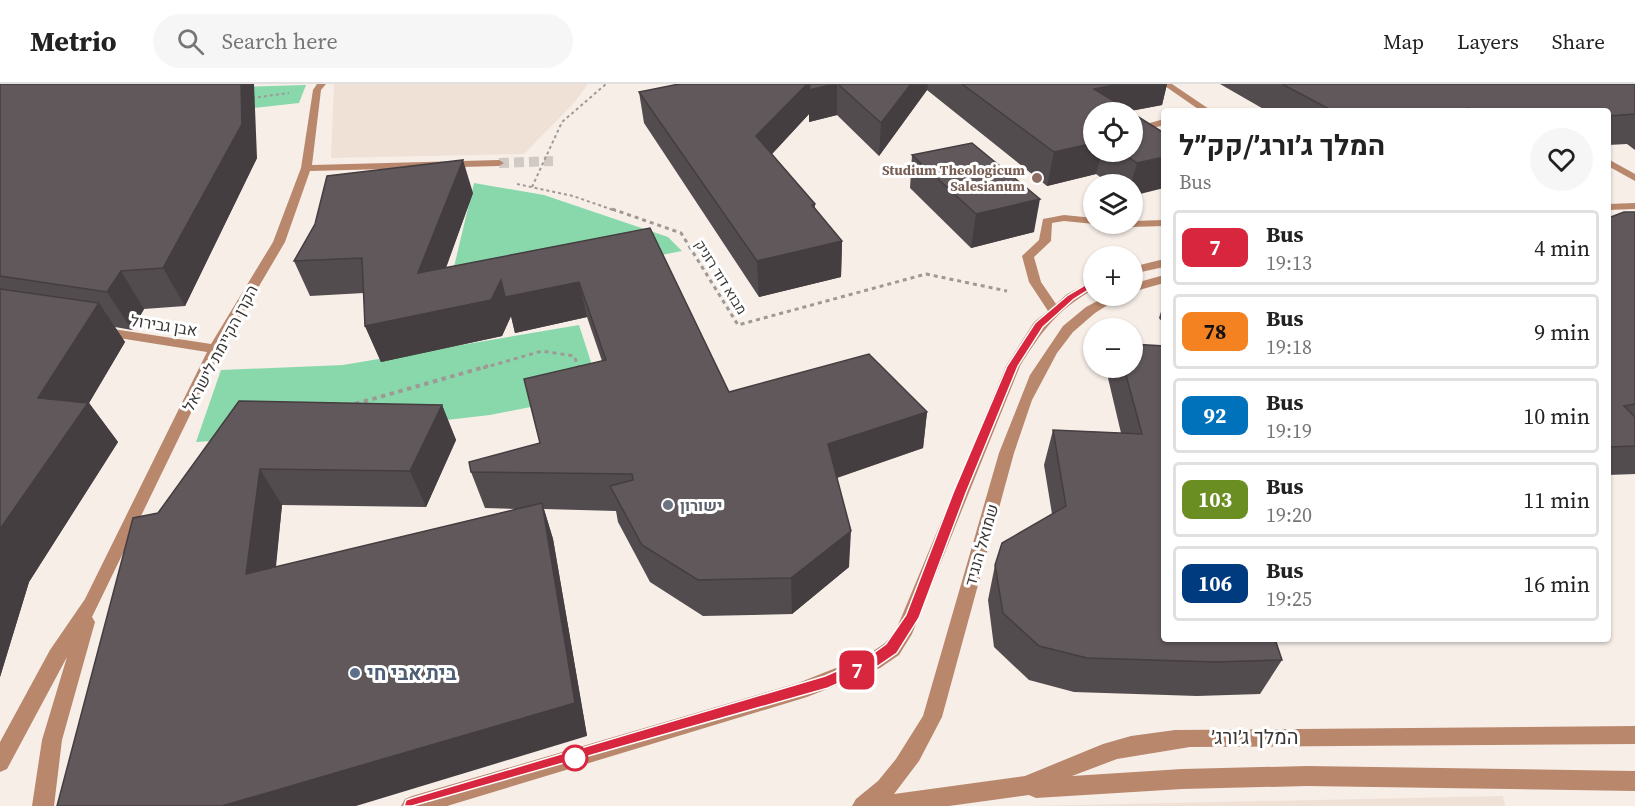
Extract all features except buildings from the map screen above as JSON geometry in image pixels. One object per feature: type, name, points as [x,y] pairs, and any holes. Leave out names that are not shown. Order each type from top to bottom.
[{"type":"street","points":[[1166,84],[1206,108]]},
{"type":"street","name":"הקרן הקיימת לישראל","points":[[0,762],[57,656],[91,604],[215,349],[279,242],[306,168],[320,87]]},
{"type":"street","points":[[1143,127],[1161,123]]},
{"type":"street","points":[[306,168],[499,164]]},
{"type":"street","points":[[1611,164],[1635,178]]},
{"type":"street","points":[[1611,207],[1635,206]]},
{"type":"street","points":[[1054,311],[1035,282],[1028,256],[1045,241],[1047,221],[1064,218],[1083,220]]},
{"type":"street","points":[[1143,224],[1161,223]]},
{"type":"street","points":[[1143,268],[1161,264]]},
{"type":"street","points":[[1143,285],[1161,280]]},
{"type":"street","points":[[412,806],[800,691],[873,662],[891,649],[912,618],[1003,387],[1025,345],[1039,325],[1054,311],[1083,291]]},
{"type":"street","name":"שמואל הנגיד","points":[[863,806],[878,796],[900,772],[921,742],[932,717],[1000,476],[1028,395],[1055,346],[1070,327],[1098,306]]},
{"type":"street","name":"אבן גבירול","points":[[91,330],[215,349]]},
{"type":"street","name":"הקרן הקיימת לישראל","points":[[43,806],[52,740],[91,604]]},
{"type":"street","name":"המלך ג׳ורג׳","points":[[885,806],[944,796],[1003,791],[1050,778],[1073,764],[1102,753],[1135,744],[1181,738],[1635,735]]},
{"type":"street","points":[[1003,791],[1113,782],[1307,776],[1635,781]]},
{"type":"path","points":[[532,187],[562,122],[606,84]]},
{"type":"path","points":[[248,98],[320,87]]},
{"type":"path","name":"מבוא דוד רזניק","points":[[510,183],[573,196],[681,233],[738,325],[927,274],[998,288],[1054,311]]},
{"type":"path","points":[[350,405],[542,351],[574,356],[581,372],[570,376]]},
{"type":"shaded area","points":[[334,84],[588,84],[574,103],[524,154],[331,158]]},
{"type":"shaded area","points":[[1503,796],[1505,806],[1029,806]]},
{"type":"green space","points":[[306,85],[299,103],[182,116],[198,88]]},
{"type":"green space","points":[[474,183],[544,195],[668,237],[682,251],[447,296]]},
{"type":"green space","points":[[579,325],[601,393],[490,415],[350,431],[196,442],[221,370],[343,365]]},
{"type":"tunnel","points":[[499,163],[553,161]]},
{"type":"bus line","name":"7","points":[[412,806],[828,682],[873,662],[891,649],[912,618],[960,493],[1013,366],[1039,325],[1071,297],[1083,290]]},
{"type":"place","name":"Studium Theologicum Salesianum","points":[[1037,178]]},
{"type":"place","name":"ישורון","points":[[668,505]]},
{"type":"place","name":"בית אבי חי","points":[[355,673]]}]
